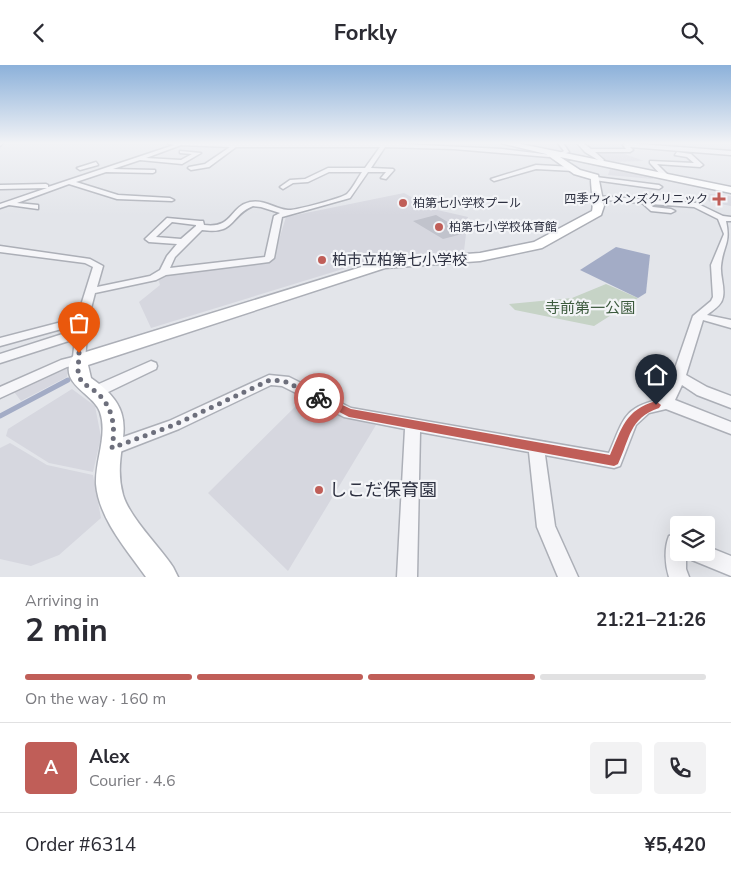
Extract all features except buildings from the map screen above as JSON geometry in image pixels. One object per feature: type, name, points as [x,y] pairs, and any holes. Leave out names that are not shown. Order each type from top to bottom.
[{"type":"street","points":[[80,168],[84,167]]},
{"type":"street","points":[[3,203],[113,167]]},
{"type":"street","points":[[191,168],[200,167]]},
{"type":"street","points":[[494,179],[536,167],[574,169]]},
{"type":"street","points":[[572,167],[596,179],[659,187]]},
{"type":"street","points":[[619,167],[731,190]]},
{"type":"street","points":[[657,167],[665,175],[663,176]]},
{"type":"street","points":[[90,291],[153,278],[164,273],[269,258],[278,216],[285,212],[348,197],[366,169]]},
{"type":"street","points":[[103,170],[138,173],[154,171]]},
{"type":"street","points":[[283,187],[292,181],[306,181],[328,170],[390,170],[384,178]]},
{"type":"street","points":[[0,393],[65,363],[78,361],[384,264],[480,257],[538,245],[597,213],[599,206],[596,198],[596,179]]},
{"type":"street","points":[[68,182],[117,197],[170,199]]},
{"type":"street","points":[[0,187],[56,187]]},
{"type":"street","points":[[596,198],[696,205],[726,219],[728,234],[716,265],[718,297],[715,303],[699,316],[679,377],[667,403]]},
{"type":"street","points":[[643,201],[651,209],[671,211]]},
{"type":"street","points":[[3,203],[35,207]]},
{"type":"street","points":[[164,273],[171,256],[200,227],[219,228],[226,225],[238,210],[253,204],[285,212]]},
{"type":"street","points":[[183,242],[149,239],[170,220],[200,223],[200,227]]},
{"type":"street","points":[[0,249],[94,263],[98,266],[82,320],[78,373],[82,383],[97,391],[112,416],[115,431],[109,474],[112,499],[127,525],[163,577]]},
{"type":"street","points":[[699,316],[731,325]]},
{"type":"street","points":[[0,342],[82,320]]},
{"type":"street","points":[[0,359],[80,333]]},
{"type":"street","points":[[97,391],[151,365]]},
{"type":"street","points":[[679,377],[702,391],[731,401]]},
{"type":"street","points":[[112,448],[174,425],[270,380],[284,381],[349,413],[614,461],[630,421],[645,409],[667,403],[731,429]]},
{"type":"street","points":[[406,577],[413,424]]},
{"type":"street","points":[[536,446],[546,527],[568,577]]},
{"type":"street","points":[[715,560],[731,566]]},
{"type":"street","points":[[676,561],[679,577]]},
{"type":"shaded area","points":[[610,169],[652,176],[653,179],[608,175]]},
{"type":"shaded area","name":"柏市立柏第七小学校","points":[[404,193],[433,209],[468,217],[464,251],[382,257],[151,328],[139,302],[160,285],[158,278],[173,272],[199,271],[270,261],[273,259],[286,217]]},
{"type":"shaded area","name":"四季ウィメンズクリニック","points":[[701,193],[731,196],[731,206],[710,202]]},
{"type":"shaded area","points":[[68,365],[67,377],[21,401],[12,389]]},
{"type":"shaded area","points":[[72,389],[95,406],[101,437],[93,472],[49,463],[6,436],[8,429]]},
{"type":"shaded area","points":[[308,394],[347,417],[376,425],[288,571],[208,493]]},
{"type":"shaded area","points":[[10,443],[47,465],[93,475],[101,518],[59,555],[31,566],[0,559],[0,448]]},
{"type":"green space","name":"寺前第一公園","points":[[606,284],[638,298],[594,326],[515,310],[509,304],[572,298]]},
{"type":"water","points":[[616,247],[650,255],[646,293],[638,298],[580,270]]},
{"type":"waterway","points":[[0,416],[68,380]]},
{"type":"way so far","points":[[79,353],[78,373],[82,383],[97,391],[112,416],[115,431],[112,448],[174,425],[270,380],[284,381],[319,398]]},
{"type":"place","name":"四季ウィメンズクリニック","points":[[719,199]]},
{"type":"place","name":"柏第七小学校プール","points":[[403,203]]},
{"type":"place","name":"柏第七小学校体育館","points":[[439,227]]},
{"type":"place","name":"柏市立柏第七小学校","points":[[322,260]]},
{"type":"place","name":"しこだ保育園","points":[[319,490]]},
{"type":"route","points":[[319,398],[349,413],[614,461],[630,421],[645,409],[656,405]]}]
